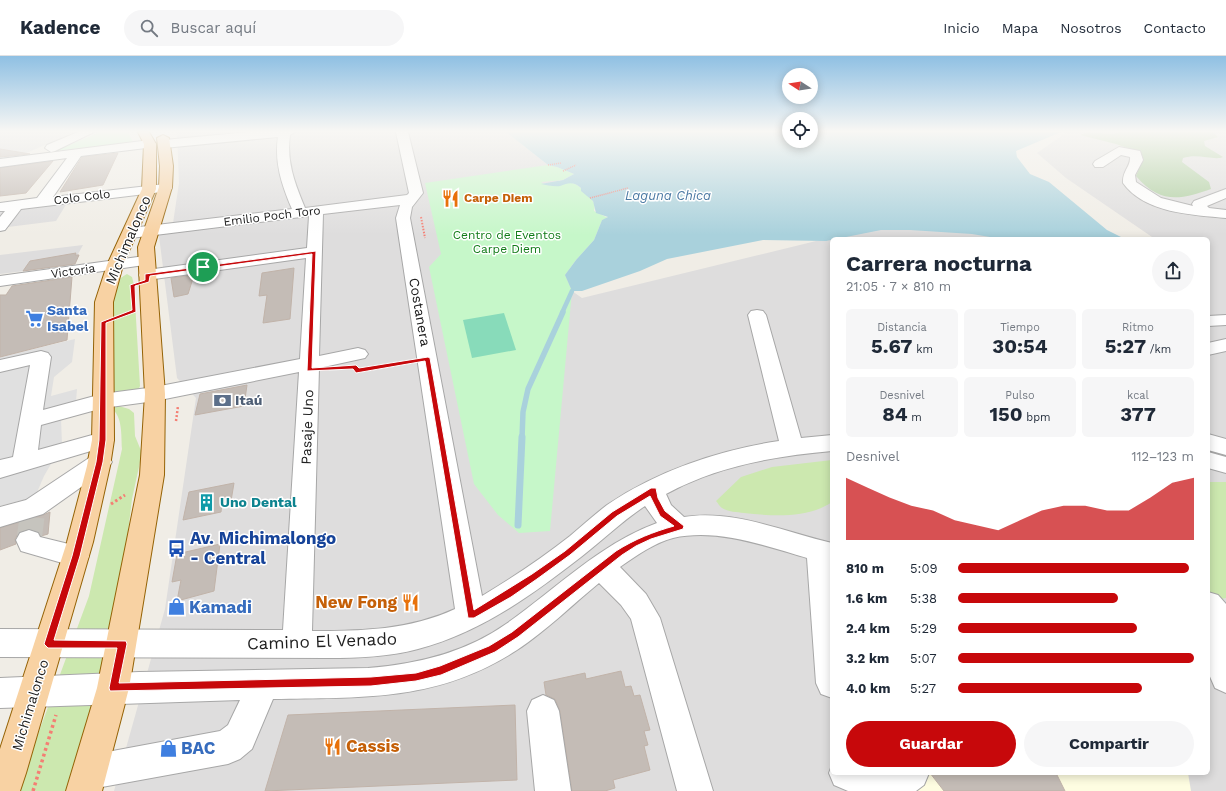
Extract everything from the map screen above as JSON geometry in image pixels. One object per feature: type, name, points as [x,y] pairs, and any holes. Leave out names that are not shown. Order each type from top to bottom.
[{"type":"main road","name":"Michimalonco","points":[[88,781],[113,688],[152,475],[155,394],[146,268],[146,247],[140,232],[149,189],[150,166]]},
{"type":"main road","name":"Michimalonco","points":[[2,791],[36,691],[48,644],[76,556],[101,451],[103,322],[106,293],[115,266],[140,232],[165,188],[166,166]]},
{"type":"street","points":[[42,202],[68,166]]},
{"type":"street","points":[[284,166],[284,170],[308,211]]},
{"type":"street","points":[[410,166],[416,190],[414,198]]},
{"type":"street","points":[[1134,166],[1129,175],[1130,183],[1139,191],[1168,207],[1226,214]]},
{"type":"street","name":"Colo Colo","points":[[0,207],[165,188]]},
{"type":"street","points":[[1204,212],[1199,204],[1225,188]]},
{"type":"street","name":"Emilio Poch Toro","points":[[140,232],[414,198]]},
{"type":"street","name":"Costanera","points":[[414,198],[405,207],[403,218],[471,616]]},
{"type":"street","points":[[0,226],[17,205]]},
{"type":"street","name":"Pasaje Uno","points":[[297,644],[314,252],[308,211]]},
{"type":"street","name":"Victoria","points":[[0,281],[115,266],[146,268],[314,252]]},
{"type":"street","points":[[757,315],[792,447]]},
{"type":"street","points":[[1210,321],[1226,320]]},
{"type":"street","points":[[1210,349],[1226,345]]},
{"type":"street","points":[[0,366],[41,357],[24,462]]},
{"type":"street","points":[[32,420],[102,401],[155,394],[310,363],[360,362]]},
{"type":"street","points":[[1210,436],[1226,435]]},
{"type":"street","points":[[1210,442],[1226,446]]},
{"type":"street","name":"Camino El Venado","points":[[0,643],[348,643],[400,639],[435,632],[471,616],[508,595],[568,553],[615,514],[653,490],[715,464],[754,453],[830,443]]},
{"type":"street","points":[[0,469],[24,462],[101,451]]},
{"type":"street","points":[[76,556],[30,544],[32,522],[101,451]]},
{"type":"street","points":[[1210,460],[1226,459]]},
{"type":"street","points":[[1210,461],[1226,465]]},
{"type":"street","points":[[653,490],[654,498],[662,514],[680,526]]},
{"type":"street","points":[[0,517],[32,522]]},
{"type":"street","points":[[0,693],[113,688],[377,681],[416,677],[441,670],[492,649],[515,635],[601,567],[633,544],[680,526],[705,525],[828,547],[830,615]]},
{"type":"street","points":[[601,567],[628,591],[641,608],[695,791]]},
{"type":"street","points":[[1220,617],[1212,644],[1226,678]]},
{"type":"street","points":[[88,781],[228,747],[240,736],[264,684]]},
{"type":"street","points":[[543,711],[553,791]]},
{"type":"street","points":[[841,775],[843,791]]},
{"type":"street","points":[[856,775],[901,784]]},
{"type":"path","points":[[564,171],[573,166]]},
{"type":"path","points":[[590,198],[628,188]]},
{"type":"path","points":[[414,198],[425,228],[425,242]]},
{"type":"path","points":[[103,322],[134,311]]},
{"type":"path","points":[[360,362],[428,358]]},
{"type":"path","points":[[176,422],[178,401]]},
{"type":"shaded area","points":[[178,166],[557,167],[572,291],[582,298],[830,238],[830,775],[1210,775],[1210,237],[1152,237],[1066,178],[1052,166],[1226,166],[1226,791],[114,791],[165,609],[196,398],[177,378],[159,236],[173,223],[179,183]]},
{"type":"shaded area","points":[[67,203],[56,221],[0,228],[0,211]]},
{"type":"shaded area","points":[[934,221],[1066,237],[832,237],[857,231]]},
{"type":"shaded area","points":[[83,245],[72,265],[0,274],[0,255]]},
{"type":"shaded area","points":[[75,339],[72,362],[54,377],[51,396],[77,389],[75,414],[61,418],[62,445],[44,476],[35,497],[0,506],[0,357]]},
{"type":"shaded area","points":[[884,775],[1188,775],[1191,791],[885,791]]},
{"type":"green space","name":"Centro de Eventos Carpe Diem","points":[[539,166],[554,166],[574,174],[563,180],[541,182],[549,185],[571,183],[577,185],[593,202],[594,211],[608,218],[602,220],[594,240],[565,275],[572,291],[550,531],[519,533],[498,515],[474,484],[429,267],[441,254],[425,183]]},
{"type":"green space","points":[[1140,166],[1188,166],[1209,182],[1211,189],[1190,196],[1171,197],[1153,191],[1136,176]]},
{"type":"green space","points":[[127,274],[132,277],[134,285],[140,386],[138,391],[111,396],[113,295],[117,283]]},
{"type":"green space","points":[[504,313],[516,350],[472,358],[463,320]]},
{"type":"green space","points":[[112,404],[129,409],[134,413],[135,436],[142,453],[132,499],[120,598],[69,791],[17,791],[89,596],[122,449],[118,416],[111,408]]},
{"type":"green space","points":[[830,460],[830,503],[812,511],[789,515],[766,515],[733,512],[720,507],[716,501],[741,477],[772,467]]},
{"type":"green space","points":[[1210,482],[1226,482],[1226,598],[1216,600],[1210,592]]},
{"type":"water","name":"Laguna Chica","points":[[554,166],[1024,166],[1030,174],[1049,182],[1107,230],[1121,237],[990,237],[972,234],[910,230],[881,230],[846,237],[830,237],[830,240],[826,241],[763,240],[667,259],[640,271],[582,291],[572,291],[565,275],[594,240],[602,220],[608,217],[596,213],[593,201],[581,191],[581,188],[575,184],[568,183],[556,186],[541,184],[563,180],[574,174]]},
{"type":"building","points":[[13,166],[49,166],[26,193],[0,196],[0,168]]},
{"type":"building","points":[[76,166],[112,166],[103,185],[60,192]]},
{"type":"building","points":[[76,253],[75,255],[79,255],[75,264],[23,271],[30,261]]},
{"type":"building","points":[[294,268],[290,319],[263,323],[267,295],[259,296],[262,273]]},
{"type":"building","points":[[194,275],[188,294],[174,297],[171,278]]},
{"type":"building","name":"Santa Isabel","points":[[72,277],[67,340],[0,357],[0,295],[6,295],[12,286]]},
{"type":"building","name":"Itaú","points":[[247,385],[244,406],[195,415],[200,394]]},
{"type":"building","name":"Uno Dental","points":[[234,483],[231,501],[222,503],[221,512],[183,520],[189,492]]},
{"type":"building","points":[[50,512],[48,534],[41,536],[38,532],[29,529],[19,532],[15,539],[16,544],[0,550],[0,528]]},
{"type":"building","points":[[220,544],[214,591],[177,601],[181,580],[172,582],[177,554]]},
{"type":"building","points":[[621,671],[625,687],[631,686],[634,696],[640,695],[650,730],[644,731],[648,745],[644,746],[650,770],[613,780],[615,788],[605,791],[572,791],[560,711],[555,699],[546,695],[544,682],[585,673],[586,679]]},
{"type":"building","points":[[515,705],[517,780],[265,791],[288,715]]},
{"type":"building","points":[[932,775],[1057,775],[1065,791],[944,791]]},
{"type":"waterway","points":[[562,313],[572,291]]},
{"type":"waterway","points":[[522,438],[523,412],[528,389],[563,312]]},
{"type":"waterway","points":[[518,525],[522,437]]},
{"type":"tunnel","points":[[29,540],[32,517]]},
{"type":"place","name":"Carpe Diem","points":[[451,198]]},
{"type":"place","name":"Santa Isabel","points":[[34,318]]},
{"type":"place","name":"Itaú","points":[[222,400]]},
{"type":"place","name":"Uno Dental","points":[[207,502]]},
{"type":"place","name":"Av. Michimalongo - Central","points":[[177,548]]},
{"type":"place","name":"New Fong","points":[[410,602]]},
{"type":"place","name":"Kamadi","points":[[176,607]]},
{"type":"place","name":"Cassis","points":[[333,746]]},
{"type":"place","name":"BAC","points":[[168,748]]},
{"type":"route","points":[[314,252],[309,370],[356,367],[356,371],[428,358],[471,616],[508,595],[534,577],[568,553],[615,514],[653,490],[657,506],[662,514],[670,521],[680,526],[633,544],[619,553],[515,635],[492,649],[463,663],[441,670],[416,677],[371,681],[113,688],[122,644],[48,644],[76,556],[100,462],[103,440],[103,322],[118,318],[134,311],[133,285],[148,281],[147,275],[203,267],[314,252]]}]
